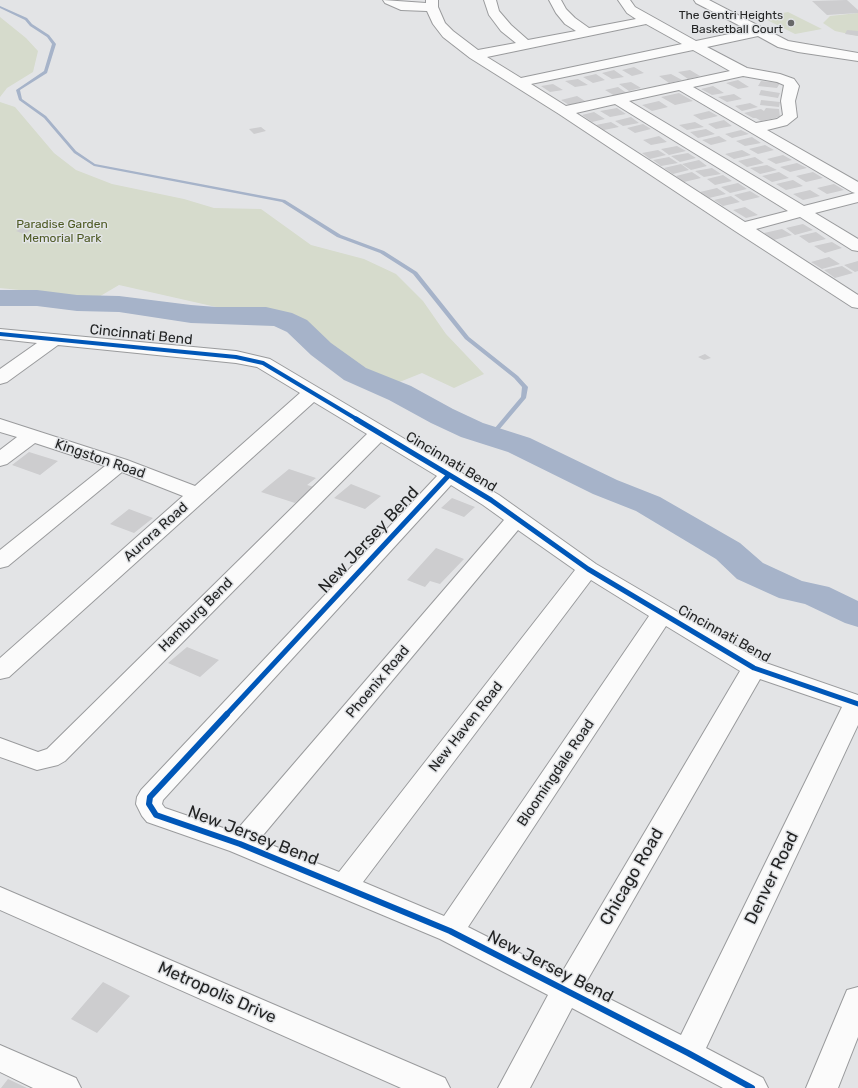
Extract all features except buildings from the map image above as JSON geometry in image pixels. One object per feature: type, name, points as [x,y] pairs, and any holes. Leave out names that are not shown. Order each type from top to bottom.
[{"type":"street","points":[[389,0],[401,6],[432,4],[439,24],[448,34],[475,55],[520,82],[858,303]]},
{"type":"street","points":[[490,0],[493,12],[506,28],[526,45]]},
{"type":"street","points":[[555,0],[560,10],[570,21],[588,33]]},
{"type":"street","points":[[624,0],[631,10],[743,72],[780,78],[788,82],[792,86],[788,101],[790,116],[782,122],[755,128]]},
{"type":"street","points":[[700,0],[783,44],[798,48],[858,57]]},
{"type":"street","points":[[475,55],[648,20]]},
{"type":"street","points":[[520,82],[759,32]]},
{"type":"street","points":[[564,111],[743,72]]},
{"type":"street","points":[[680,85],[858,189]]},
{"type":"street","points":[[616,99],[858,246]]},
{"type":"street","points":[[742,228],[858,197]]},
{"type":"street","name":"Cincinnati Bend","points":[[0,334],[251,359],[264,363],[490,500],[516,520],[588,568],[662,614],[754,668],[857,704]]},
{"type":"street","points":[[0,378],[55,339]]},
{"type":"street","name":"Aurora Road","points":[[0,671],[312,393]]},
{"type":"street","name":"Kingston Road","points":[[0,425],[120,464],[198,494]]},
{"type":"street","name":"Hamburg Bend","points":[[0,747],[37,761],[49,759],[56,755],[379,433]]},
{"type":"street","points":[[0,460],[32,436]]},
{"type":"street","points":[[0,561],[120,464]]},
{"type":"street","name":"New Jersey Bend","points":[[449,475],[150,797],[149,804],[156,815],[240,844],[450,931],[688,1053],[752,1088]]},
{"type":"street","name":"Phoenix Road","points":[[240,844],[516,520]]},
{"type":"street","name":"New Haven Road","points":[[344,886],[588,568]]},
{"type":"street","name":"Bloomingdale Road","points":[[450,931],[662,614]]},
{"type":"street","name":"Chicago Road","points":[[514,1088],[566,991],[754,668]]},
{"type":"street","name":"Denver Road","points":[[688,1053],[857,704]]},
{"type":"street","name":"Metropolis Drive","points":[[0,898],[434,1088]]},
{"type":"street","points":[[822,1088],[858,999]]},
{"type":"street","points":[[0,1058],[65,1088]]},
{"type":"green space","name":"The Gentri Heights Basketball Court","points":[[788,12],[822,29],[795,34],[761,17]]},
{"type":"green space","points":[[858,13],[858,36],[835,31],[823,23],[830,16]]},
{"type":"green space","points":[[0,17],[26,38],[38,51],[33,72],[7,88],[0,97]]},
{"type":"green space","name":"Paradise Garden Memorial Park","points":[[0,102],[15,107],[54,153],[76,170],[112,184],[184,199],[214,208],[261,209],[311,245],[364,259],[396,274],[423,301],[446,334],[484,374],[454,388],[422,373],[392,385],[339,358],[316,343],[294,316],[276,310],[225,309],[119,285],[97,298],[0,288]]},
{"type":"waterway","points":[[0,7],[26,19],[31,25],[48,36],[54,44],[46,72],[18,90],[20,99],[45,117],[75,152],[94,165],[283,201],[339,236],[382,252],[415,273],[467,338],[516,377],[525,387],[524,397],[491,436]]},
{"type":"waterway","points":[[0,298],[37,298],[77,303],[119,304],[191,314],[216,316],[266,316],[282,319],[297,326],[321,349],[355,374],[400,393],[442,416],[472,430],[519,445],[605,487],[648,504],[728,551],[750,571],[792,590],[816,595],[858,615]]},
{"type":"cycle path","points":[[0,334],[236,357],[263,363],[491,500],[588,569],[754,668],[858,704]]},
{"type":"cycle path","points":[[449,475],[150,797],[149,804],[151,809],[156,815],[240,844],[450,931],[688,1053],[752,1088]]},
{"type":"place","name":"The Gentri Heights Basketball Court","points":[[791,23]]}]
